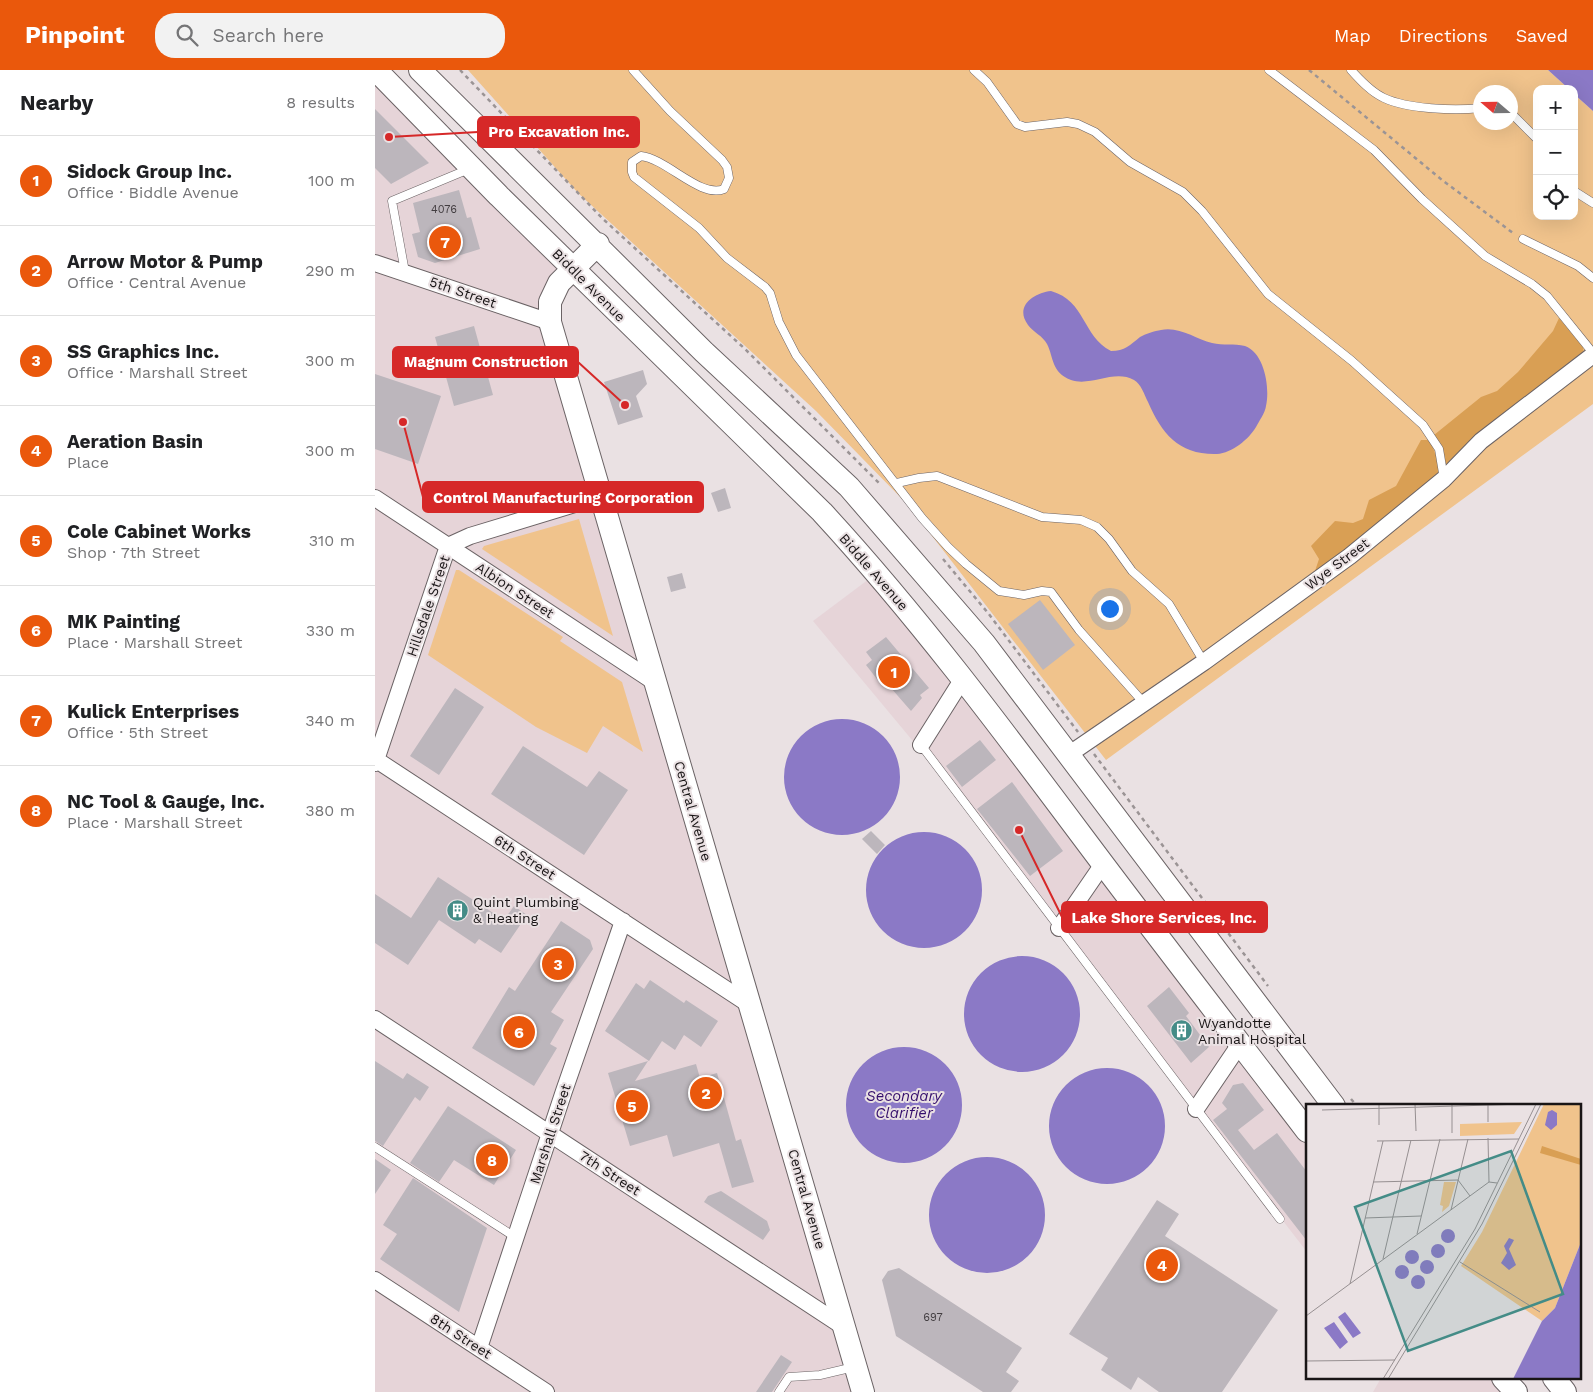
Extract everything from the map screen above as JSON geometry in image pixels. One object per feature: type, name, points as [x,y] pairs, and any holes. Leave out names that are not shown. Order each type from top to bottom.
[{"type":"main road","points":[[420,70],[598,244],[704,352],[849,487],[984,643],[1332,1104]]},
{"type":"main road","name":"Biddle Avenue","points":[[376,71],[471,168],[822,512],[894,593],[1039,778],[1306,1131]]},
{"type":"main road","name":"Central Avenue","points":[[598,244],[572,267],[559,283],[550,302],[550,322],[863,1392]]},
{"type":"main road","points":[[822,512],[849,487]]},
{"type":"main road","points":[[1039,778],[1068,756]]},
{"type":"main road","points":[[1265,1076],[1298,1059]]},
{"type":"main road","points":[[1505,1380],[1516,1392]]},
{"type":"main road","points":[[1556,1380],[1565,1392]]},
{"type":"street","name":"5th Street","points":[[375,263],[550,322]]},
{"type":"street","name":"Wye Street","points":[[1068,756],[1143,702],[1204,662],[1350,556],[1444,479],[1481,441],[1593,354]]},
{"type":"street","name":"Hillsdale Street","points":[[375,760],[448,546],[470,536],[601,496]]},
{"type":"street","name":"Albion Street","points":[[375,498],[656,682]]},
{"type":"street","points":[[921,745],[962,680]]},
{"type":"street","name":"6th Street","points":[[375,760],[750,1005]]},
{"type":"street","points":[[1059,928],[1103,864]]},
{"type":"street","name":"Marshall Street","points":[[479,1348],[623,922]]},
{"type":"street","name":"7th Street","points":[[375,1019],[844,1327]]},
{"type":"street","points":[[1197,1109],[1240,1044]]},
{"type":"street","name":"8th Street","points":[[375,1280],[547,1392]]},
{"type":"lane","points":[[633,70],[670,111],[722,160],[727,167],[729,178],[723,189],[712,191],[703,188],[663,164],[641,156],[632,162],[631,172],[634,177],[699,228],[727,258],[765,286],[770,292],[779,322],[796,355],[887,473],[948,547],[999,591],[1025,595],[1042,591],[1051,592],[1079,630],[1143,702]]},
{"type":"lane","points":[[974,70],[987,82],[1017,124],[1025,127],[1067,122],[1078,124],[1095,132],[1139,168],[1183,192],[1202,211],[1268,294],[1352,361],[1423,425],[1439,449],[1444,479]]},
{"type":"lane","points":[[1269,70],[1374,150],[1422,199],[1485,256],[1532,284],[1547,296],[1593,354]]},
{"type":"lane","points":[[1351,70],[1375,92],[1391,100],[1448,110],[1473,108]]},
{"type":"lane","points":[[1518,121],[1533,135]]},
{"type":"lane","points":[[406,273],[392,201],[471,168]]},
{"type":"lane","points":[[1578,194],[1593,203]]},
{"type":"lane","points":[[1523,239],[1578,266],[1593,278]]},
{"type":"lane","points":[[887,473],[896,479],[937,476],[1042,517],[1081,520],[1097,527],[1109,539],[1132,572],[1169,604],[1204,662]]},
{"type":"lane","points":[[897,483],[911,479]]},
{"type":"lane","points":[[906,496],[905,487],[911,479]]},
{"type":"lane","points":[[921,745],[1280,1219]]},
{"type":"lane","points":[[375,1147],[515,1238]]},
{"type":"lane","points":[[779,1392],[789,1378],[820,1374],[856,1366]]},
{"type":"path","points":[[1309,70],[1442,180],[1502,226],[1523,239]]},
{"type":"shaded area","points":[[375,70],[572,267],[550,302],[863,1392],[375,1392]]},
{"type":"shaded area","points":[[468,70],[1548,70],[1565,85],[1533,85],[1533,220],[1578,220],[1578,98],[1593,111],[1593,404],[1106,760],[908,505],[816,411],[578,193]]},
{"type":"shaded area","points":[[1559,318],[1583,347],[1584,355],[1446,473],[1444,454],[1434,435],[1481,397],[1497,391],[1518,372],[1553,331]]},
{"type":"shaded area","points":[[1421,440],[1430,440],[1438,461],[1440,473],[1334,561],[1315,571],[1319,559],[1311,546],[1335,521],[1353,523],[1363,519],[1369,500],[1396,486]]},
{"type":"shaded area","points":[[579,519],[613,636],[482,549],[484,546]]},
{"type":"shaded area","points":[[456,570],[459,570],[563,637],[560,641],[622,682],[643,752],[603,726],[587,753],[536,727],[428,655]]},
{"type":"shaded area","points":[[877,573],[1306,1130],[1306,1251],[917,746],[813,621]]},
{"type":"shaded area","points":[[1380,1380],[1504,1380],[1514,1392],[1373,1392]]},
{"type":"water","points":[[1548,70],[1593,70],[1593,111],[1578,98],[1578,85],[1565,85]]},
{"type":"water","points":[[1051,291],[1071,302],[1094,337],[1111,351],[1124,349],[1147,334],[1168,329],[1181,331],[1212,343],[1241,345],[1252,350],[1265,372],[1267,390],[1265,409],[1253,432],[1240,445],[1223,453],[1192,451],[1173,440],[1166,433],[1159,424],[1140,387],[1134,380],[1119,376],[1079,382],[1065,377],[1056,369],[1045,341],[1028,325],[1023,312],[1028,302],[1038,294]]},
{"type":"water","points":[[842,719],[864,723],[874,728],[883,736],[891,745],[896,755],[900,777],[896,799],[891,809],[883,818],[874,826],[864,831],[842,835],[820,831],[810,826],[801,818],[793,809],[788,799],[784,777],[788,755],[793,745],[801,736],[810,728],[820,723]]},
{"type":"water","points":[[924,832],[946,836],[965,849],[978,868],[982,890],[978,912],[965,931],[946,944],[924,948],[902,944],[883,931],[870,912],[866,890],[870,868],[883,849],[902,836]]},
{"type":"water","points":[[1022,956],[1044,960],[1054,965],[1063,973],[1071,982],[1076,992],[1080,1014],[1076,1036],[1071,1046],[1063,1055],[1054,1063],[1044,1068],[1022,1072],[1000,1068],[990,1063],[981,1055],[973,1046],[968,1036],[964,1014],[968,992],[973,982],[981,973],[990,965],[1000,960]]},
{"type":"water","name":"Secondary Clarifier","points":[[904,1047],[926,1051],[936,1056],[945,1064],[953,1073],[958,1083],[962,1105],[958,1127],[953,1137],[945,1146],[936,1154],[926,1159],[904,1163],[882,1159],[872,1154],[863,1146],[855,1137],[850,1127],[846,1105],[850,1083],[855,1073],[863,1064],[872,1056],[882,1051]]},
{"type":"water","points":[[1107,1068],[1129,1072],[1139,1077],[1148,1085],[1156,1094],[1161,1104],[1165,1126],[1161,1148],[1156,1158],[1148,1167],[1139,1175],[1129,1180],[1107,1184],[1085,1180],[1075,1175],[1066,1167],[1058,1158],[1053,1148],[1049,1126],[1053,1104],[1058,1094],[1066,1085],[1075,1077],[1085,1072]]},
{"type":"water","points":[[987,1157],[1009,1162],[1028,1174],[1040,1193],[1045,1215],[1040,1237],[1028,1256],[1009,1268],[987,1273],[965,1268],[946,1256],[934,1237],[929,1215],[934,1193],[946,1174],[965,1162]]},
{"type":"building","points":[[375,109],[429,163],[391,184],[375,168]]},
{"type":"building","points":[[459,190],[467,218],[471,217],[480,249],[435,263],[418,257],[412,234],[420,232],[413,203]]},
{"type":"building","points":[[474,326],[493,395],[454,406],[435,337]]},
{"type":"building","points":[[643,370],[647,384],[636,396],[643,417],[618,425],[604,382]]},
{"type":"building","points":[[375,374],[441,396],[418,464],[375,449]]},
{"type":"building","points":[[725,488],[731,508],[718,512],[711,493]]},
{"type":"building","points":[[682,573],[686,588],[671,592],[667,577]]},
{"type":"building","points":[[1040,600],[1075,645],[1043,670],[1008,624]]},
{"type":"building","points":[[886,637],[929,688],[920,695],[922,698],[911,711],[884,680],[880,683],[866,665],[872,660],[866,652]]},
{"type":"building","points":[[455,688],[484,707],[439,775],[410,756]]},
{"type":"building","points":[[980,740],[996,760],[962,787],[946,766]]},
{"type":"building","points":[[523,746],[587,787],[599,771],[628,790],[584,855],[491,794]]},
{"type":"building","points":[[1012,782],[1063,851],[1030,876],[977,809]]},
{"type":"building","points":[[871,831],[885,845],[877,854],[862,839]]},
{"type":"building","points":[[438,877],[504,920],[514,906],[527,915],[501,953],[479,939],[475,944],[439,920],[408,965],[375,943],[375,894],[411,918]]},
{"type":"building","points":[[561,921],[590,940],[593,949],[551,1012],[564,1020],[550,1044],[557,1048],[534,1086],[472,1048],[509,987],[515,991]]},
{"type":"building","points":[[650,980],[684,1003],[686,1000],[718,1021],[701,1047],[684,1035],[675,1050],[662,1041],[649,1061],[605,1031],[636,983],[644,989]]},
{"type":"building","name":"Wyandotte Animal Hospital","points":[[1169,987],[1189,1013],[1186,1016],[1209,1047],[1191,1063],[1147,1006]]},
{"type":"building","points":[[375,1061],[403,1079],[407,1073],[429,1087],[420,1101],[415,1097],[383,1146],[375,1141]]},
{"type":"building","points":[[648,1061],[635,1081],[696,1064],[700,1078],[717,1073],[736,1141],[741,1139],[754,1182],[732,1188],[719,1143],[673,1157],[667,1135],[630,1146],[608,1073]]},
{"type":"building","points":[[1243,1083],[1264,1110],[1238,1130],[1254,1150],[1277,1133],[1306,1171],[1306,1240],[1213,1120],[1227,1109],[1222,1103],[1233,1085]]},
{"type":"building","points":[[448,1106],[516,1150],[494,1185],[454,1160],[439,1182],[410,1163]]},
{"type":"building","points":[[375,1159],[391,1170],[375,1194]]},
{"type":"building","points":[[413,1178],[487,1228],[459,1312],[380,1259],[397,1234],[383,1225]]},
{"type":"building","points":[[721,1191],[767,1221],[770,1230],[763,1240],[704,1202],[708,1196]]},
{"type":"building","points":[[1157,1200],[1179,1214],[1165,1236],[1278,1310],[1222,1392],[1159,1392],[1138,1377],[1131,1390],[1101,1370],[1108,1358],[1069,1334]]},
{"type":"building","points":[[899,1268],[1022,1348],[1006,1372],[1019,1381],[1011,1392],[983,1392],[896,1336],[882,1280],[888,1271]]},
{"type":"building","points":[[781,1355],[792,1362],[772,1392],[756,1392]]},
{"type":"place","name":"Pro Excavation Inc.","points":[[389,137]]},
{"type":"place","name":"Kulick Enterprises","points":[[445,242]]},
{"type":"place","name":"Magnum Construction","points":[[625,405]]},
{"type":"place","name":"Control Manufacturing Corporation","points":[[403,422]]},
{"type":"place","name":"Sidock Group Inc.","points":[[894,672]]},
{"type":"place","name":"Lake Shore Services, Inc.","points":[[1019,830]]},
{"type":"place","name":"Quint Plumbing & Heating","points":[[457,910]]},
{"type":"place","name":"SS Graphics Inc.","points":[[558,964]]},
{"type":"place","name":"Wyandotte Animal Hospital","points":[[1182,1031]]},
{"type":"place","name":"MK Painting","points":[[519,1032]]},
{"type":"place","name":"Arrow Motor & Pump","points":[[706,1093]]},
{"type":"place","name":"Cole Cabinet Works","points":[[632,1106]]},
{"type":"place","name":"NC Tool & Gauge, Inc.","points":[[492,1160]]},
{"type":"place","name":"Aeration Basin","points":[[1162,1265]]}]
